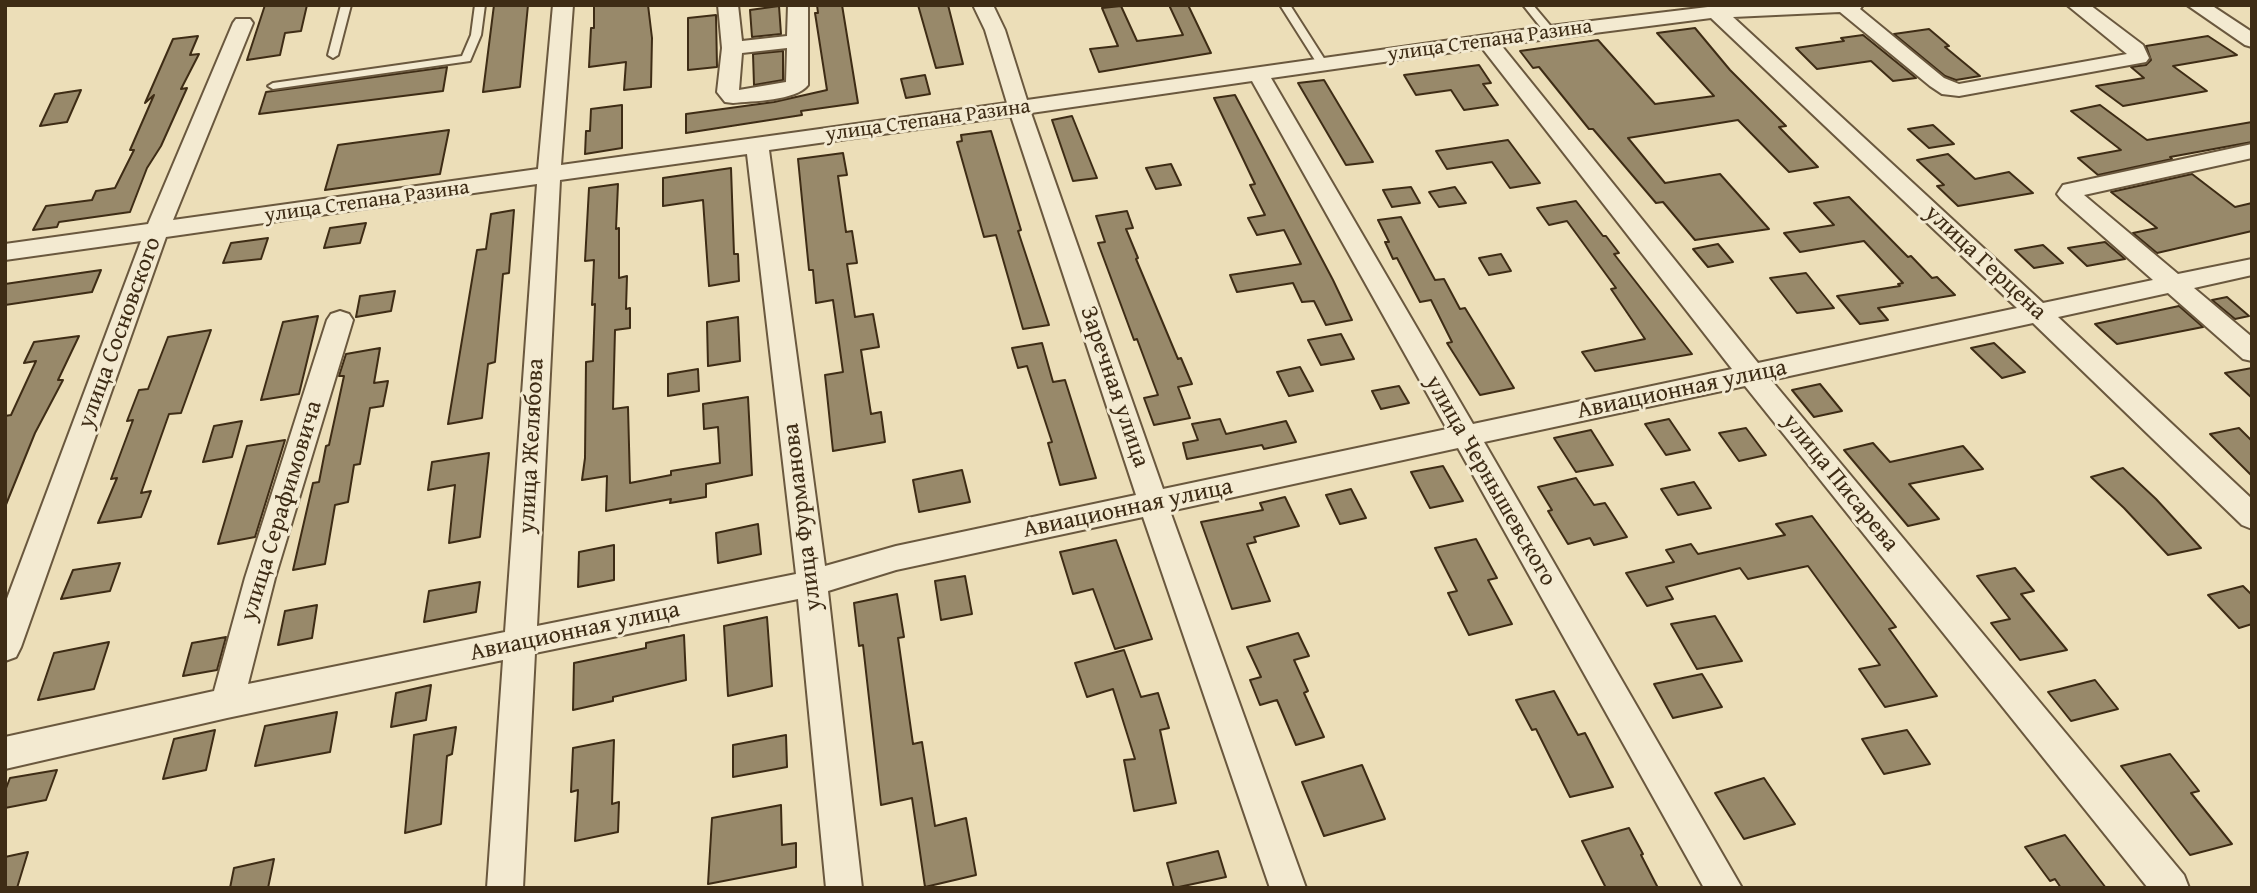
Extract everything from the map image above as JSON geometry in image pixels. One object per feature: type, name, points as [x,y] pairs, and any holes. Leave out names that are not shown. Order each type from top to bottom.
[{"type":"street","name":"улица Желябова","points":[[505,888],[562,5]]},
{"type":"street","points":[[728,5],[732,48],[728,92],[733,97],[794,89],[797,85],[798,5]]},
{"type":"street","name":"Заречная улица","points":[[983,5],[995,30],[1153,503],[1289,888]]},
{"type":"street","name":"улица Степана Разина","points":[[5,253],[1550,32],[1716,12],[1853,5]]},
{"type":"street","points":[[1845,6],[1937,82],[1950,89],[1959,90],[2139,58],[2136,49],[2077,5]]},
{"type":"street","points":[[2197,5],[2250,39]]},
{"type":"street","name":"улица Герцена","points":[[1716,12],[2252,517]]},
{"type":"street","name":"улица Сосновского","points":[[5,647],[156,232],[243,23]]},
{"type":"street","points":[[732,48],[796,41]]},
{"type":"street","name":"улица Писарева","points":[[1487,41],[1752,375],[2172,888]]},
{"type":"street","name":"улица Чернышевского","points":[[1258,73],[1724,888]]},
{"type":"street","name":"улица Фурманова","points":[[757,147],[812,583],[844,888]]},
{"type":"street","points":[[2252,150],[2071,190],[2069,194],[2252,352]]},
{"type":"street","name":"Авиационная улица","points":[[5,754],[227,702],[812,583],[896,558],[2252,267]]},
{"type":"street","name":"улица Серафимовича","points":[[227,702],[260,578],[340,320]]},
{"type":"lane","points":[[333,55],[345,5]]},
{"type":"lane","points":[[273,86],[466,59],[476,35],[480,5]]},
{"type":"lane","points":[[1285,5],[1322,63]]},
{"type":"lane","points":[[1528,5],[1550,32]]},
{"type":"building","points":[[265,5],[307,5],[301,31],[285,33],[280,55],[247,60]]},
{"type":"building","points":[[494,5],[528,5],[520,87],[483,92]]},
{"type":"building","points":[[594,5],[648,5],[652,38],[651,87],[624,90],[626,62],[589,67]]},
{"type":"building","points":[[817,5],[842,5],[858,103],[801,111],[802,115],[686,133],[686,114],[774,102],[827,90],[815,13],[818,13]]},
{"type":"building","points":[[918,5],[948,5],[963,64],[936,68]]},
{"type":"building","points":[[1169,5],[1188,5],[1211,53],[1099,72],[1090,49],[1118,46],[1102,8],[1121,6],[1137,41],[1183,35]]},
{"type":"building","points":[[779,6],[781,34],[752,37],[750,10]]},
{"type":"building","points":[[716,15],[717,67],[688,70],[688,18]]},
{"type":"building","points":[[1695,28],[1730,70],[1786,126],[1779,127],[1818,167],[1789,172],[1738,120],[1628,138],[1665,183],[1720,174],[1769,229],[1695,240],[1663,202],[1656,203],[1593,129],[1589,129],[1539,67],[1533,68],[1520,51],[1598,40],[1655,104],[1714,96],[1657,33]]},
{"type":"building","points":[[1929,29],[1949,46],[1945,47],[1980,76],[1956,80],[1945,76],[1894,34]]},
{"type":"building","points":[[1863,35],[1916,78],[1893,81],[1871,61],[1817,69],[1796,48],[1844,41],[1841,38]]},
{"type":"building","points":[[198,36],[190,55],[199,54],[181,89],[187,88],[161,146],[147,168],[130,212],[59,222],[57,227],[33,230],[46,206],[92,200],[96,191],[115,188],[134,150],[130,150],[154,95],[145,103],[173,39]]},
{"type":"building","points":[[2208,36],[2237,55],[2173,66],[2207,91],[2123,106],[2096,86],[2144,78],[2131,67],[2146,65],[2151,60],[2146,46]]},
{"type":"building","points":[[783,51],[783,80],[754,85],[753,54]]},
{"type":"building","points":[[1479,65],[1491,83],[1483,84],[1498,105],[1464,110],[1451,90],[1416,95],[1404,75]]},
{"type":"building","points":[[447,67],[443,91],[259,114],[266,92]]},
{"type":"building","points":[[925,75],[930,94],[906,98],[901,79]]},
{"type":"building","points":[[1324,80],[1373,162],[1346,165],[1298,83]]},
{"type":"building","points":[[81,90],[67,122],[40,126],[55,94]]},
{"type":"building","points":[[1235,95],[1352,320],[1326,325],[1314,301],[1302,302],[1293,283],[1237,292],[1230,275],[1301,264],[1284,230],[1257,235],[1248,218],[1265,215],[1250,185],[1255,184],[1214,98]]},
{"type":"building","points":[[622,105],[622,148],[585,154],[591,109]]},
{"type":"building","points":[[2100,105],[2147,140],[2252,122],[2252,142],[2170,157],[2172,159],[2098,175],[2078,158],[2121,150],[2071,111]]},
{"type":"building","points":[[1072,116],[1097,178],[1073,181],[1052,120]]},
{"type":"building","points":[[1933,125],[1954,144],[1929,148],[1908,129]]},
{"type":"building","points":[[449,130],[440,174],[325,190],[338,145]]},
{"type":"building","points":[[991,131],[1021,230],[1018,231],[1049,325],[1023,329],[996,235],[984,237],[957,142],[962,141],[961,135]]},
{"type":"building","points":[[1508,140],[1540,183],[1510,188],[1492,162],[1447,169],[1436,151]]},
{"type":"building","points":[[843,153],[847,175],[838,176],[846,232],[852,231],[857,263],[847,264],[855,317],[873,314],[879,347],[861,350],[871,414],[881,412],[885,442],[833,451],[825,375],[843,372],[833,300],[816,303],[813,270],[809,270],[798,159]]},
{"type":"building","points":[[1948,154],[1975,179],[2009,172],[2033,193],[1958,206],[1937,186],[1944,185],[1917,160]]},
{"type":"building","points":[[1171,164],[1181,185],[1156,189],[1146,168]]},
{"type":"building","points":[[731,168],[734,254],[738,254],[739,281],[709,286],[703,200],[663,206],[663,178]]},
{"type":"building","points":[[2192,174],[2235,207],[2252,203],[2252,231],[2157,253],[2133,233],[2157,228],[2111,192]]},
{"type":"building","points":[[618,184],[616,229],[619,228],[619,278],[627,276],[626,309],[630,308],[630,328],[615,330],[613,409],[628,407],[630,483],[671,475],[671,471],[720,463],[718,427],[704,429],[703,404],[748,397],[752,475],[706,484],[706,497],[670,503],[671,499],[606,511],[607,476],[582,480],[585,458],[586,362],[593,361],[595,304],[592,305],[594,260],[585,261],[589,188]]},
{"type":"building","points":[[1411,187],[1420,203],[1392,207],[1383,190]]},
{"type":"building","points":[[1455,187],[1466,203],[1439,207],[1429,192]]},
{"type":"building","points":[[1849,197],[1908,257],[1911,256],[1932,278],[1937,277],[1955,295],[1878,308],[1888,320],[1860,324],[1837,296],[1900,286],[1898,284],[1903,283],[1864,241],[1800,252],[1784,233],[1834,225],[1814,203]]},
{"type":"building","points":[[1576,201],[1619,253],[1614,254],[1692,354],[1595,371],[1582,352],[1645,339],[1611,289],[1616,288],[1567,221],[1549,225],[1537,208]]},
{"type":"building","points":[[514,210],[509,273],[503,274],[495,362],[488,364],[482,418],[448,424],[477,250],[486,249],[491,214]]},
{"type":"building","points":[[1127,211],[1133,228],[1126,229],[1138,258],[1136,259],[1178,359],[1181,358],[1192,384],[1178,387],[1190,418],[1154,425],[1144,398],[1158,395],[1137,339],[1134,340],[1098,243],[1105,242],[1096,216]]},
{"type":"building","points":[[1401,217],[1435,280],[1444,279],[1460,309],[1465,308],[1514,388],[1480,395],[1447,343],[1452,342],[1431,300],[1420,302],[1397,258],[1393,259],[1385,242],[1389,242],[1378,220]]},
{"type":"building","points":[[366,223],[360,243],[324,248],[330,228]]},
{"type":"building","points":[[268,238],[261,259],[223,263],[231,243]]},
{"type":"building","points":[[2105,242],[2125,259],[2087,266],[2068,248]]},
{"type":"building","points":[[1718,244],[1733,262],[1708,267],[1693,249]]},
{"type":"building","points":[[2043,245],[2063,263],[2034,268],[2015,250]]},
{"type":"building","points":[[1501,254],[1511,271],[1489,275],[1479,258]]},
{"type":"building","points":[[101,270],[92,292],[5,305],[5,284]]},
{"type":"building","points":[[1806,273],[1834,308],[1797,313],[1770,278]]},
{"type":"building","points":[[395,291],[391,311],[356,317],[360,296]]},
{"type":"building","points":[[2227,297],[2249,316],[2235,319],[2212,300]]},
{"type":"building","points":[[2179,306],[2203,327],[2117,344],[2095,324]]},
{"type":"building","points":[[318,316],[299,394],[261,400],[283,322]]},
{"type":"building","points":[[738,317],[740,361],[708,366],[707,322]]},
{"type":"building","points":[[211,330],[181,413],[169,414],[141,493],[151,491],[141,517],[98,523],[117,478],[111,479],[133,420],[127,421],[139,390],[148,389],[168,337]]},
{"type":"building","points":[[1341,334],[1354,359],[1321,365],[1308,340]]},
{"type":"building","points":[[79,336],[58,380],[63,380],[35,433],[5,507],[5,416],[11,415],[36,361],[24,363],[34,342]]},
{"type":"building","points":[[1042,343],[1053,382],[1065,380],[1096,478],[1060,485],[1048,443],[1052,442],[1027,366],[1018,368],[1012,348]]},
{"type":"building","points":[[1994,343],[2025,372],[2002,378],[1971,348]]},
{"type":"building","points":[[380,348],[374,383],[388,381],[383,406],[370,408],[360,464],[354,465],[348,502],[335,505],[325,564],[293,570],[313,483],[319,482],[326,446],[329,445],[344,376],[339,376],[346,354]]},
{"type":"building","points":[[1300,367],[1313,391],[1289,396],[1277,372]]},
{"type":"building","points":[[2252,368],[2252,398],[2225,373]]},
{"type":"building","points":[[698,369],[699,391],[668,396],[668,374]]},
{"type":"building","points":[[1820,384],[1842,411],[1814,417],[1792,390]]},
{"type":"building","points":[[1399,386],[1409,403],[1381,409],[1372,391]]},
{"type":"building","points":[[1220,419],[1226,434],[1286,421],[1296,442],[1264,449],[1262,445],[1187,459],[1183,443],[1198,440],[1192,424]]},
{"type":"building","points":[[1669,419],[1690,450],[1666,455],[1645,424]]},
{"type":"building","points":[[242,421],[232,457],[203,462],[214,426]]},
{"type":"building","points":[[1746,428],[1766,455],[1739,461],[1719,433]]},
{"type":"building","points":[[2239,428],[2252,441],[2252,476],[2210,434]]},
{"type":"building","points":[[1591,430],[1613,465],[1576,472],[1554,438]]},
{"type":"building","points":[[285,440],[255,537],[218,544],[247,446]]},
{"type":"building","points":[[1873,443],[1890,462],[1963,446],[1983,469],[1909,484],[1939,519],[1908,526],[1844,450]]},
{"type":"building","points":[[489,453],[480,537],[449,543],[455,485],[428,490],[432,462]]},
{"type":"building","points":[[1443,466],[1463,501],[1430,508],[1411,472]]},
{"type":"building","points":[[2123,468],[2201,548],[2168,555],[2091,477]]},
{"type":"building","points":[[962,470],[970,502],[919,512],[913,480]]},
{"type":"building","points":[[1576,478],[1594,505],[1605,503],[1627,537],[1594,545],[1590,538],[1568,544],[1548,511],[1552,510],[1538,487]]},
{"type":"building","points":[[1694,482],[1711,508],[1678,515],[1661,489]]},
{"type":"building","points":[[1351,489],[1366,518],[1340,524],[1326,495]]},
{"type":"building","points":[[1285,497],[1299,526],[1254,537],[1256,542],[1247,544],[1270,601],[1232,609],[1201,522],[1263,510],[1260,503]]},
{"type":"building","points":[[1812,516],[1896,627],[1889,629],[1937,696],[1885,707],[1859,669],[1880,665],[1808,566],[1748,579],[1740,568],[1666,587],[1673,599],[1647,606],[1626,573],[1674,562],[1666,550],[1691,544],[1698,554],[1785,535],[1776,524]]},
{"type":"building","points":[[758,524],[761,554],[718,563],[716,533]]},
{"type":"building","points":[[1476,539],[1497,578],[1488,580],[1512,624],[1469,635],[1448,593],[1457,591],[1435,548]]},
{"type":"building","points":[[1116,540],[1152,639],[1115,649],[1093,589],[1073,594],[1060,552]]},
{"type":"building","points":[[614,545],[614,580],[578,587],[579,552]]},
{"type":"building","points":[[120,563],[110,591],[61,599],[73,570]]},
{"type":"building","points":[[2015,568],[2034,591],[2021,594],[2067,650],[2020,660],[1991,623],[2010,619],[1977,576]]},
{"type":"building","points":[[965,576],[972,614],[941,620],[935,581]]},
{"type":"building","points":[[480,582],[476,612],[424,622],[429,591]]},
{"type":"building","points":[[2243,586],[2252,595],[2252,624],[2239,628],[2208,595]]},
{"type":"building","points":[[897,594],[904,637],[898,638],[913,744],[922,742],[935,826],[966,818],[976,875],[925,887],[912,798],[881,805],[863,645],[859,646],[854,603]]},
{"type":"building","points":[[317,605],[312,638],[278,645],[285,611]]},
{"type":"building","points":[[1715,616],[1742,661],[1697,669],[1671,624]]},
{"type":"building","points":[[767,617],[772,686],[728,696],[724,626]]},
{"type":"building","points":[[1298,633],[1309,656],[1294,660],[1308,691],[1304,693],[1324,737],[1296,745],[1277,700],[1260,705],[1250,680],[1261,677],[1247,647]]},
{"type":"building","points":[[684,635],[686,680],[613,697],[613,701],[573,710],[574,663],[646,648],[646,643]]},
{"type":"building","points":[[226,637],[217,670],[183,676],[192,643]]},
{"type":"building","points":[[109,642],[94,689],[38,700],[54,653]]},
{"type":"building","points":[[1124,650],[1141,697],[1158,693],[1169,728],[1160,730],[1176,803],[1134,811],[1124,760],[1135,759],[1113,689],[1087,697],[1075,663]]},
{"type":"building","points":[[1702,674],[1722,707],[1673,718],[1654,684]]},
{"type":"building","points":[[2095,680],[2118,709],[2071,721],[2048,692]]},
{"type":"building","points":[[431,685],[426,720],[391,727],[396,693]]},
{"type":"building","points":[[1554,691],[1578,735],[1585,733],[1613,787],[1570,797],[1536,729],[1532,730],[1516,700]]},
{"type":"building","points":[[337,712],[330,752],[255,766],[265,726]]},
{"type":"building","points":[[456,727],[452,754],[447,756],[441,824],[405,833],[414,735]]},
{"type":"building","points":[[215,730],[206,770],[163,779],[174,739]]},
{"type":"building","points":[[1907,730],[1930,764],[1884,774],[1862,739]]},
{"type":"building","points":[[786,735],[787,767],[733,777],[733,745]]},
{"type":"building","points":[[614,740],[612,804],[619,802],[618,832],[575,841],[578,790],[571,792],[573,748]]},
{"type":"building","points":[[2170,754],[2199,791],[2191,793],[2232,844],[2190,855],[2121,766]]},
{"type":"building","points":[[1362,765],[1385,819],[1324,836],[1302,782]]},
{"type":"building","points":[[57,770],[46,800],[5,808],[5,791],[10,778]]},
{"type":"building","points":[[1764,778],[1795,824],[1744,839],[1715,793]]},
{"type":"building","points":[[781,805],[782,845],[796,843],[796,867],[708,884],[712,818]]},
{"type":"building","points":[[1629,828],[1658,888],[1606,888],[1582,841]]},
{"type":"building","points":[[2065,835],[2106,888],[2061,888],[2055,879],[2050,881],[2025,847]]},
{"type":"building","points":[[1218,851],[1226,877],[1174,888],[1167,863]]},
{"type":"building","points":[[28,852],[17,888],[5,888],[5,857]]},
{"type":"building","points":[[274,859],[268,888],[230,888],[234,868]]}]
